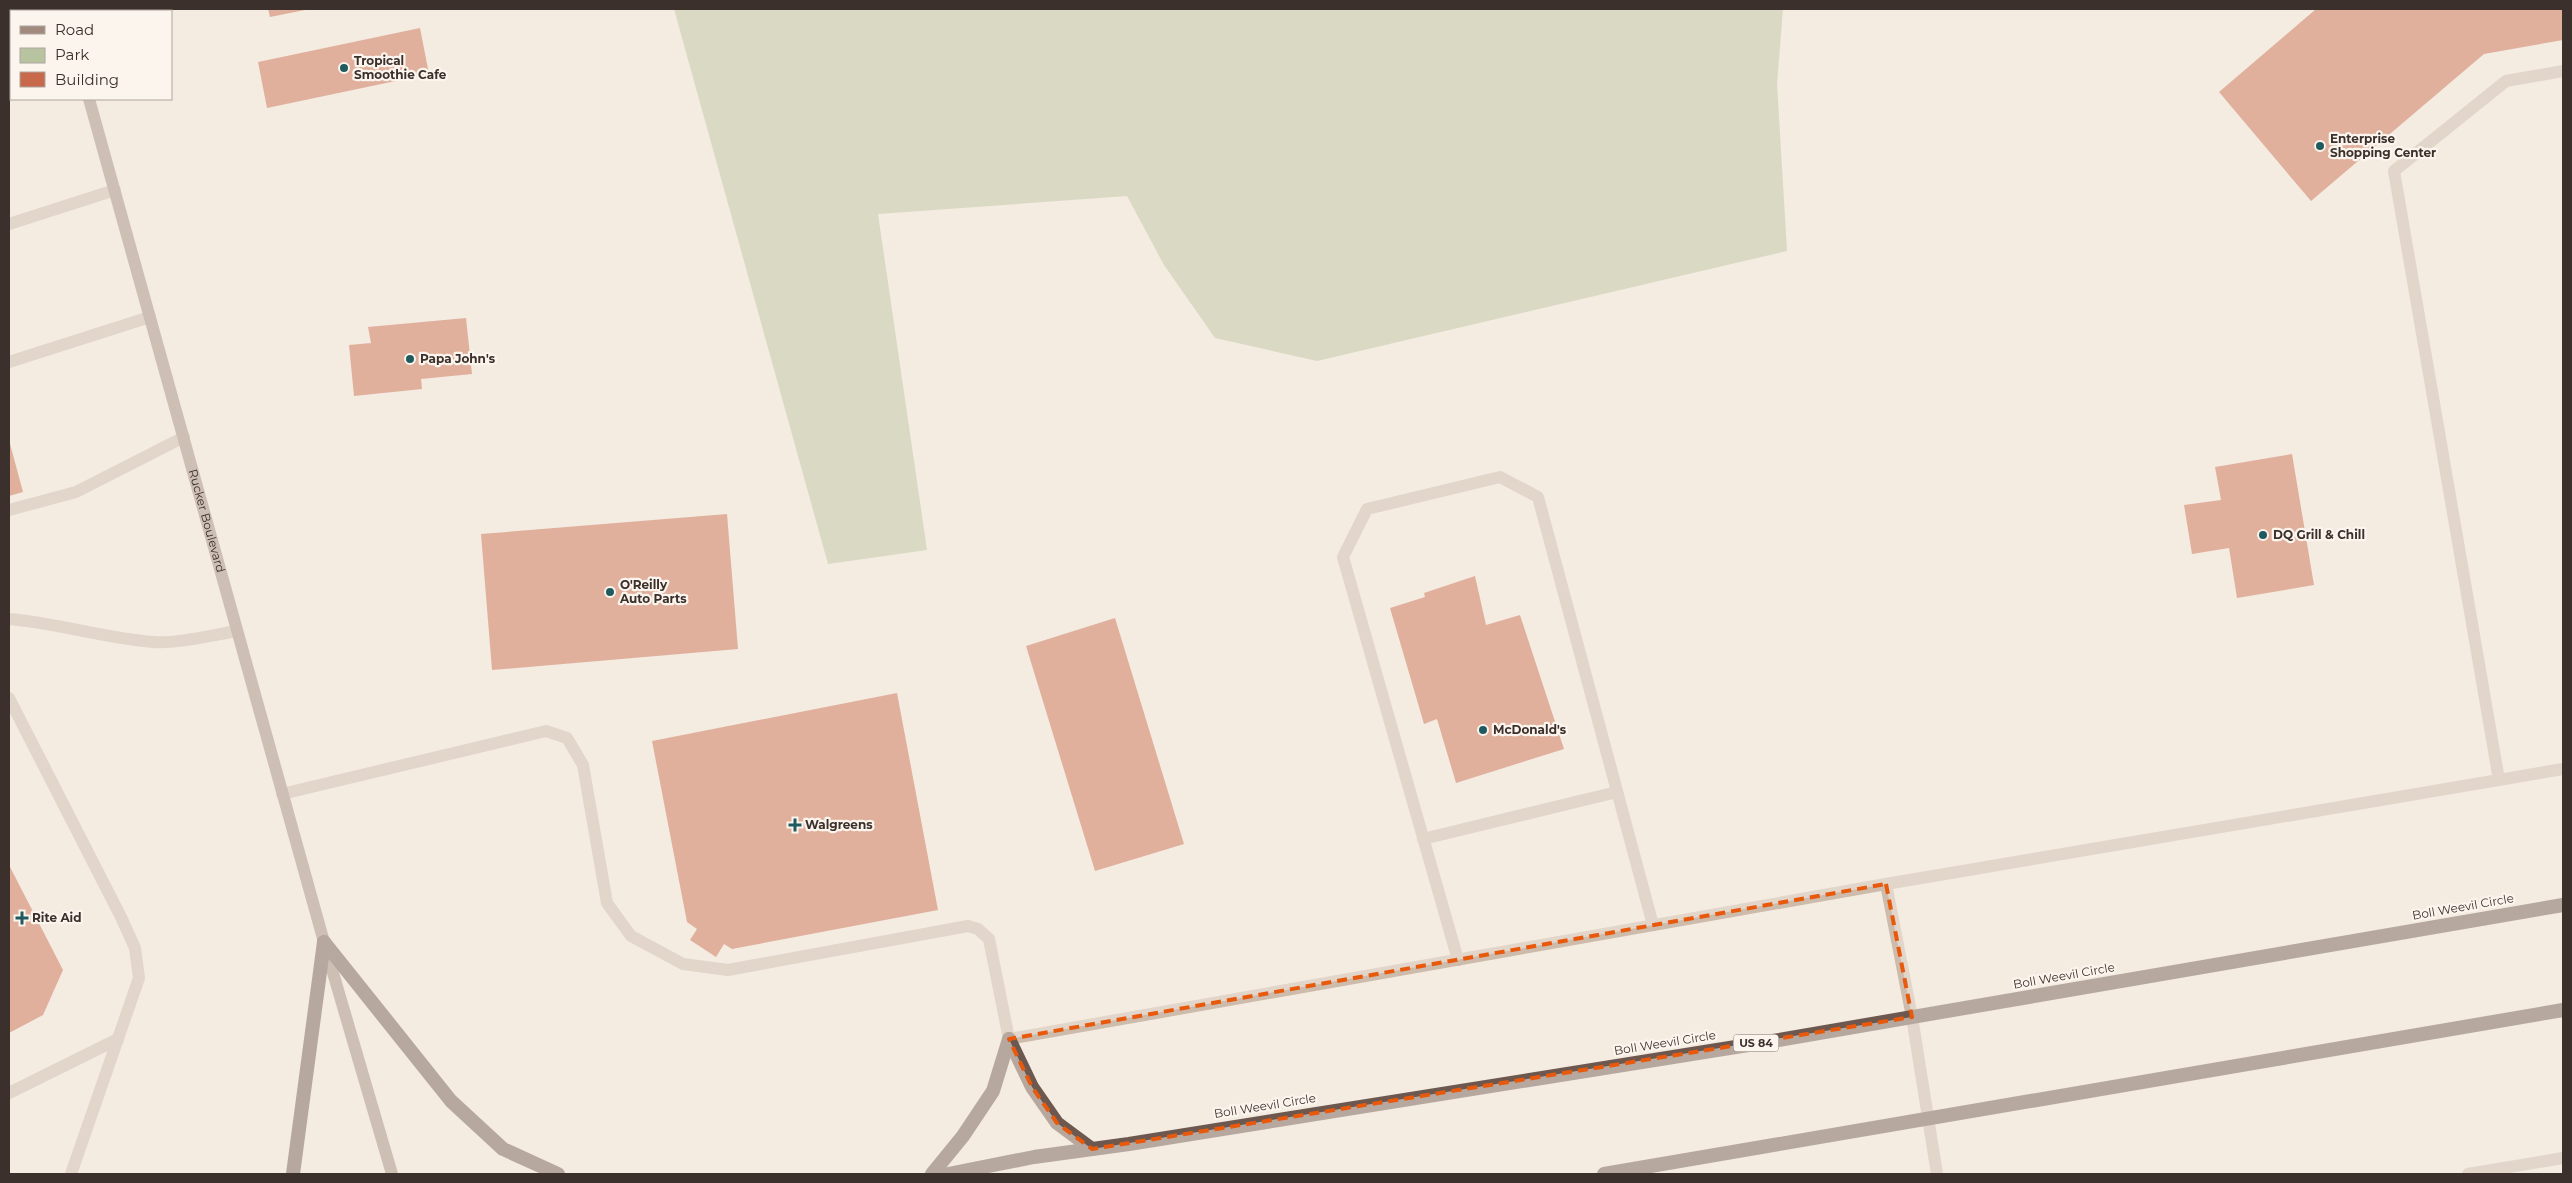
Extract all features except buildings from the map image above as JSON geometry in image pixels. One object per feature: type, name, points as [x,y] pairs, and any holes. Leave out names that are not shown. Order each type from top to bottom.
[{"type":"highway","name":"Boll Weevil Circle","points":[[948,1174],[1034,1157],[1912,1017],[2563,905]]},
{"type":"highway","points":[[293,1174],[324,942]]},
{"type":"highway","points":[[324,942],[451,1101],[502,1149],[558,1174]]},
{"type":"highway","points":[[1604,1174],[2563,1010]]},
{"type":"highway","points":[[1009,1039],[1032,1088],[1056,1123],[1092,1149]]},
{"type":"highway","points":[[932,1174],[963,1136],[993,1091],[1009,1039]]},
{"type":"main road","name":"Rucker Boulevard","points":[[89,100],[282,794],[392,1174]]},
{"type":"street","points":[[2499,780],[2394,171],[2506,81],[2563,71]]},
{"type":"street","points":[[9,224],[115,190]]},
{"type":"street","points":[[9,362],[150,317]]},
{"type":"street","points":[[9,510],[76,492],[184,437]]},
{"type":"street","points":[[1458,960],[1343,556],[1367,509],[1500,477],[1538,497],[1653,925]]},
{"type":"street","points":[[9,619],[102,636],[156,642],[237,631]]},
{"type":"street","points":[[9,698],[135,948],[139,978],[71,1174]]},
{"type":"street","points":[[282,794],[546,731],[567,738],[583,765],[607,903],[631,936],[683,964],[728,970],[968,926],[978,928],[989,939],[1009,1039],[1886,884],[2563,770]]},
{"type":"street","points":[[1423,839],[1617,792]]},
{"type":"street","points":[[1886,884],[1912,1017],[1937,1174]]},
{"type":"street","points":[[9,1093],[118,1039]]},
{"type":"street","points":[[2468,1174],[2563,1158]]},
{"type":"highlighted area","points":[[1886,884],[1912,1017],[1092,1149],[1057,1123],[1032,1087],[1009,1039]]},
{"type":"green space","points":[[674,9],[1783,9],[1777,84],[1787,251],[1317,361],[1215,338],[1164,265],[1127,196],[878,214],[927,550],[828,564]]},
{"type":"place","name":"Tropical Smoothie Cafe","points":[[344,68]]},
{"type":"place","name":"Enterprise Shopping Center","points":[[2320,146]]},
{"type":"place","name":"Papa John's","points":[[410,359]]},
{"type":"place","name":"DQ Grill & Chill","points":[[2263,535]]},
{"type":"place","name":"O'Reilly Auto Parts","points":[[610,592]]},
{"type":"place","name":"McDonald's","points":[[1483,730]]},
{"type":"place","name":"Walgreens","points":[[795,825]]},
{"type":"place","name":"Rite Aid","points":[[22,918]]}]
